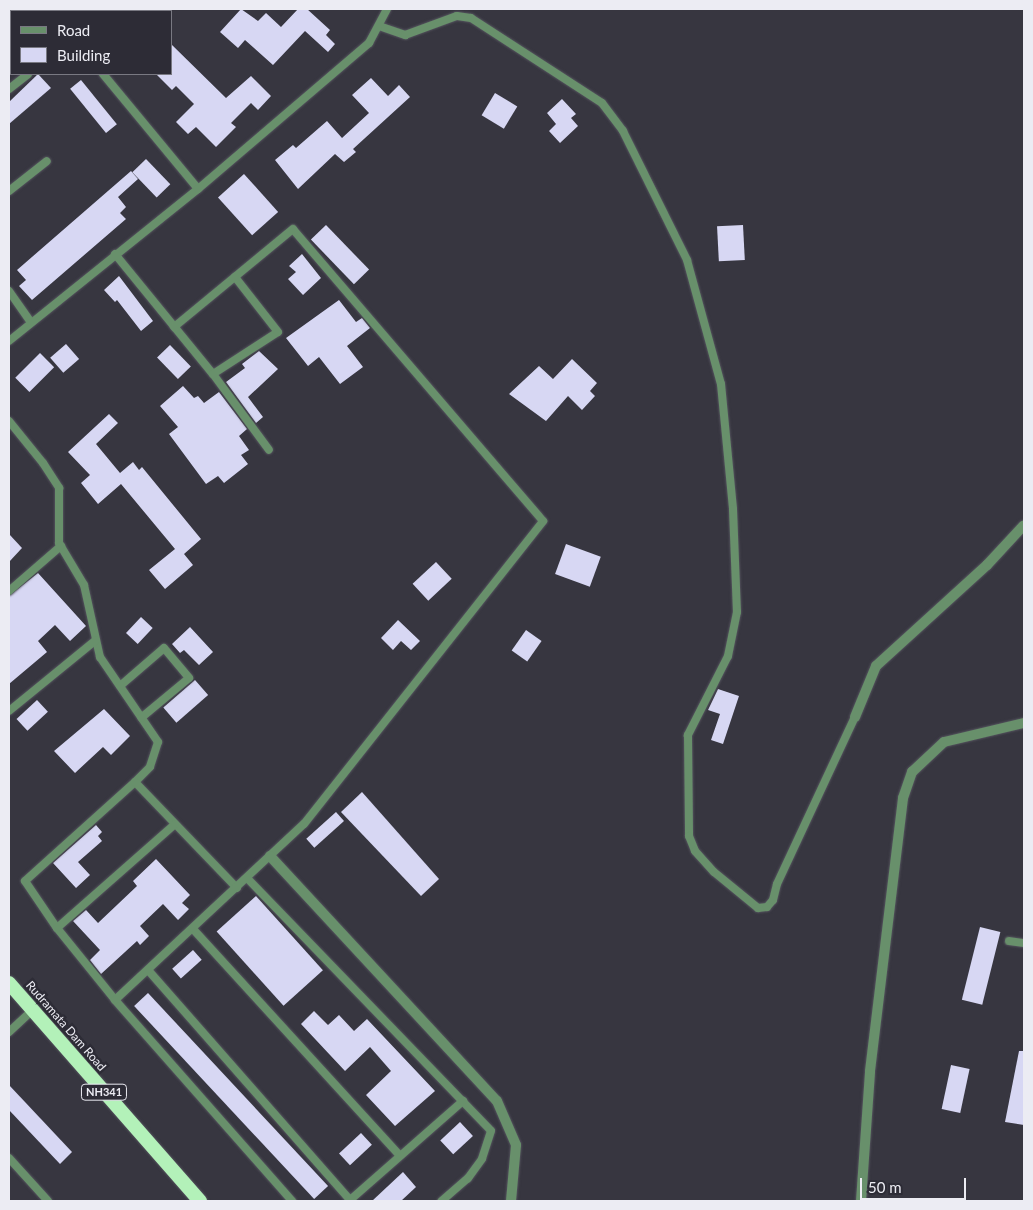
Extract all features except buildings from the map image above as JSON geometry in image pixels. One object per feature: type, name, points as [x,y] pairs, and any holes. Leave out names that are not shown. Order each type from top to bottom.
[{"type":"highway","name":"Rudramata Dam Road","points":[[9,983],[200,1201]]},
{"type":"street","points":[[855,717],[876,666],[987,565],[1024,524]]},
{"type":"street","points":[[861,1201],[870,1072],[903,798],[912,772],[944,742],[1024,723]]},
{"type":"street","points":[[270,856],[497,1101],[516,1145],[511,1201]]},
{"type":"lane","points":[[9,341],[198,189],[369,43],[387,9]]},
{"type":"lane","points":[[379,26],[405,35],[458,16],[471,18],[602,103],[623,131],[687,260],[722,384],[733,509],[737,612],[728,656],[688,735],[689,836],[695,851],[714,872],[758,908],[767,907],[773,900],[777,884],[855,717]]},
{"type":"lane","points":[[9,89],[27,75]]},
{"type":"lane","points":[[104,75],[198,189]]},
{"type":"lane","points":[[9,191],[47,161]]},
{"type":"lane","points":[[115,1000],[304,824],[543,521],[293,229],[174,327]]},
{"type":"lane","points":[[115,254],[213,374],[269,450]]},
{"type":"lane","points":[[213,374],[278,332],[235,277]]},
{"type":"lane","points":[[9,291],[32,322]]},
{"type":"lane","points":[[9,421],[43,463],[58,488],[60,546],[84,585],[100,656],[158,742],[150,767],[25,881],[57,928],[115,1000],[292,1201]]},
{"type":"lane","points":[[9,591],[60,546]]},
{"type":"lane","points":[[9,711],[96,640]]},
{"type":"lane","points":[[120,686],[164,648],[189,678],[141,718]]},
{"type":"lane","points":[[135,782],[237,888]]},
{"type":"lane","points":[[57,928],[175,824]]},
{"type":"lane","points":[[247,878],[490,1131],[482,1159],[468,1178],[442,1201]]},
{"type":"lane","points":[[193,929],[400,1156]]},
{"type":"lane","points":[[1009,941],[1024,943]]},
{"type":"lane","points":[[148,970],[350,1200],[463,1101]]},
{"type":"lane","points":[[9,1032],[33,1010]]},
{"type":"lane","points":[[9,1158],[48,1201]]}]
